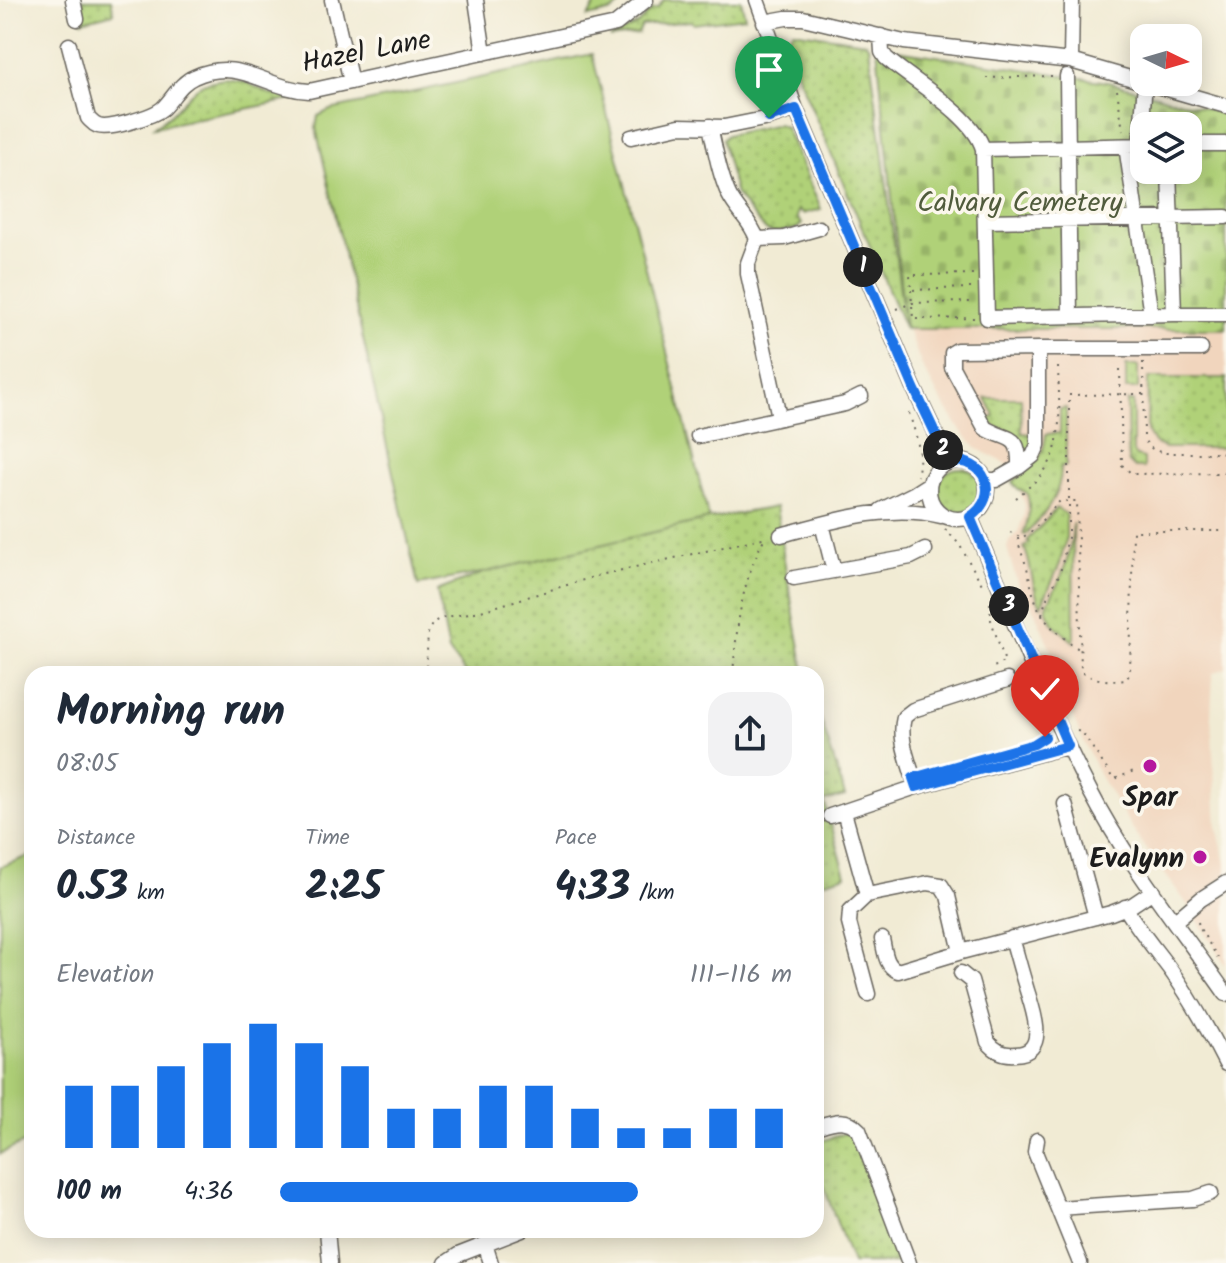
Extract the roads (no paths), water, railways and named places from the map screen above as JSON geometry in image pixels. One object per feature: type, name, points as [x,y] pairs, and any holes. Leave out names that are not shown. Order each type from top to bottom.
[{"type":"street","points":[[73,0],[77,19]]},
{"type":"street","points":[[332,0],[351,82]]},
{"type":"street","points":[[476,0],[484,53]]},
{"type":"street","points":[[757,0],[768,21],[796,109],[914,388],[949,462]]},
{"type":"street","points":[[1070,316],[1067,147],[1072,0]]},
{"type":"street","name":"Hazel Lane","points":[[69,45],[88,118],[97,126],[105,127],[155,113],[191,78],[224,70],[237,70],[294,90],[309,91],[616,24],[643,1]]},
{"type":"street","points":[[768,21],[803,18],[881,36],[1130,80]]},
{"type":"street","points":[[881,36],[882,52],[886,58],[967,123],[981,140],[987,318],[1226,314]]},
{"type":"street","points":[[1191,96],[1226,106]]},
{"type":"street","points":[[631,137],[679,126],[724,127],[796,109]]},
{"type":"street","points":[[710,126],[730,196],[748,220],[757,239],[748,263],[748,274],[779,417]]},
{"type":"street","points":[[1202,144],[1226,144]]},
{"type":"street","points":[[983,149],[1130,146]]},
{"type":"street","points":[[1136,184],[1136,219],[1151,315]]},
{"type":"street","points":[[1169,184],[1174,314]]},
{"type":"street","points":[[985,221],[1226,217]]},
{"type":"street","points":[[757,239],[784,238],[819,228]]},
{"type":"street","points":[[986,480],[996,480],[1019,467],[1033,456],[1038,445],[1038,349]]},
{"type":"street","points":[[1019,467],[1017,445],[1007,436],[985,428],[952,367],[952,353],[957,350],[1201,349]]},
{"type":"street","points":[[698,436],[845,404],[861,396]]},
{"type":"street","points":[[781,535],[877,512],[915,511],[943,522],[963,519],[978,512],[986,497],[986,480],[975,466],[958,460],[949,462],[922,481],[915,493],[877,512]]},
{"type":"street","points":[[922,481],[943,522]]},
{"type":"street","points":[[970,517],[1091,794],[1153,891],[1226,994]]},
{"type":"street","points":[[822,524],[834,571]]},
{"type":"street","points":[[794,578],[911,557],[925,550]]},
{"type":"street","points":[[916,787],[902,738],[904,717],[913,710],[1004,681]]},
{"type":"street","points":[[867,895],[837,814],[916,787],[1068,746]]},
{"type":"street","points":[[1065,804],[1096,917]]},
{"type":"street","points":[[868,994],[849,923],[850,911],[867,895],[928,883],[941,885],[948,896],[961,952]]},
{"type":"street","points":[[1175,921],[1226,883]]},
{"type":"street","points":[[882,939],[887,960],[892,969],[898,971],[1096,917],[1125,907],[1153,891]]},
{"type":"street","points":[[1125,907],[1170,969],[1226,1064]]},
{"type":"street","points":[[961,973],[971,981],[988,1042],[1004,1054],[1025,1053],[1035,1041],[1036,1023],[1012,938]]},
{"type":"street","points":[[824,1125],[840,1120],[851,1123],[859,1130],[909,1263]]},
{"type":"street","points":[[1037,1140],[1035,1152],[1080,1263]]},
{"type":"street","points":[[1058,1208],[1193,1199],[1211,1193]]},
{"type":"street","points":[[328,1238],[330,1263]]},
{"type":"street","points":[[446,1263],[501,1238]]},
{"type":"street","points":[[485,1244],[491,1263]]},
{"type":"place","name":"Spar","points":[[1150,766]]},
{"type":"place","name":"Evalynn","points":[[1200,857]]},
{"type":"park label","name":"Calvary Cemetery","points":[[1020,201]]}]
